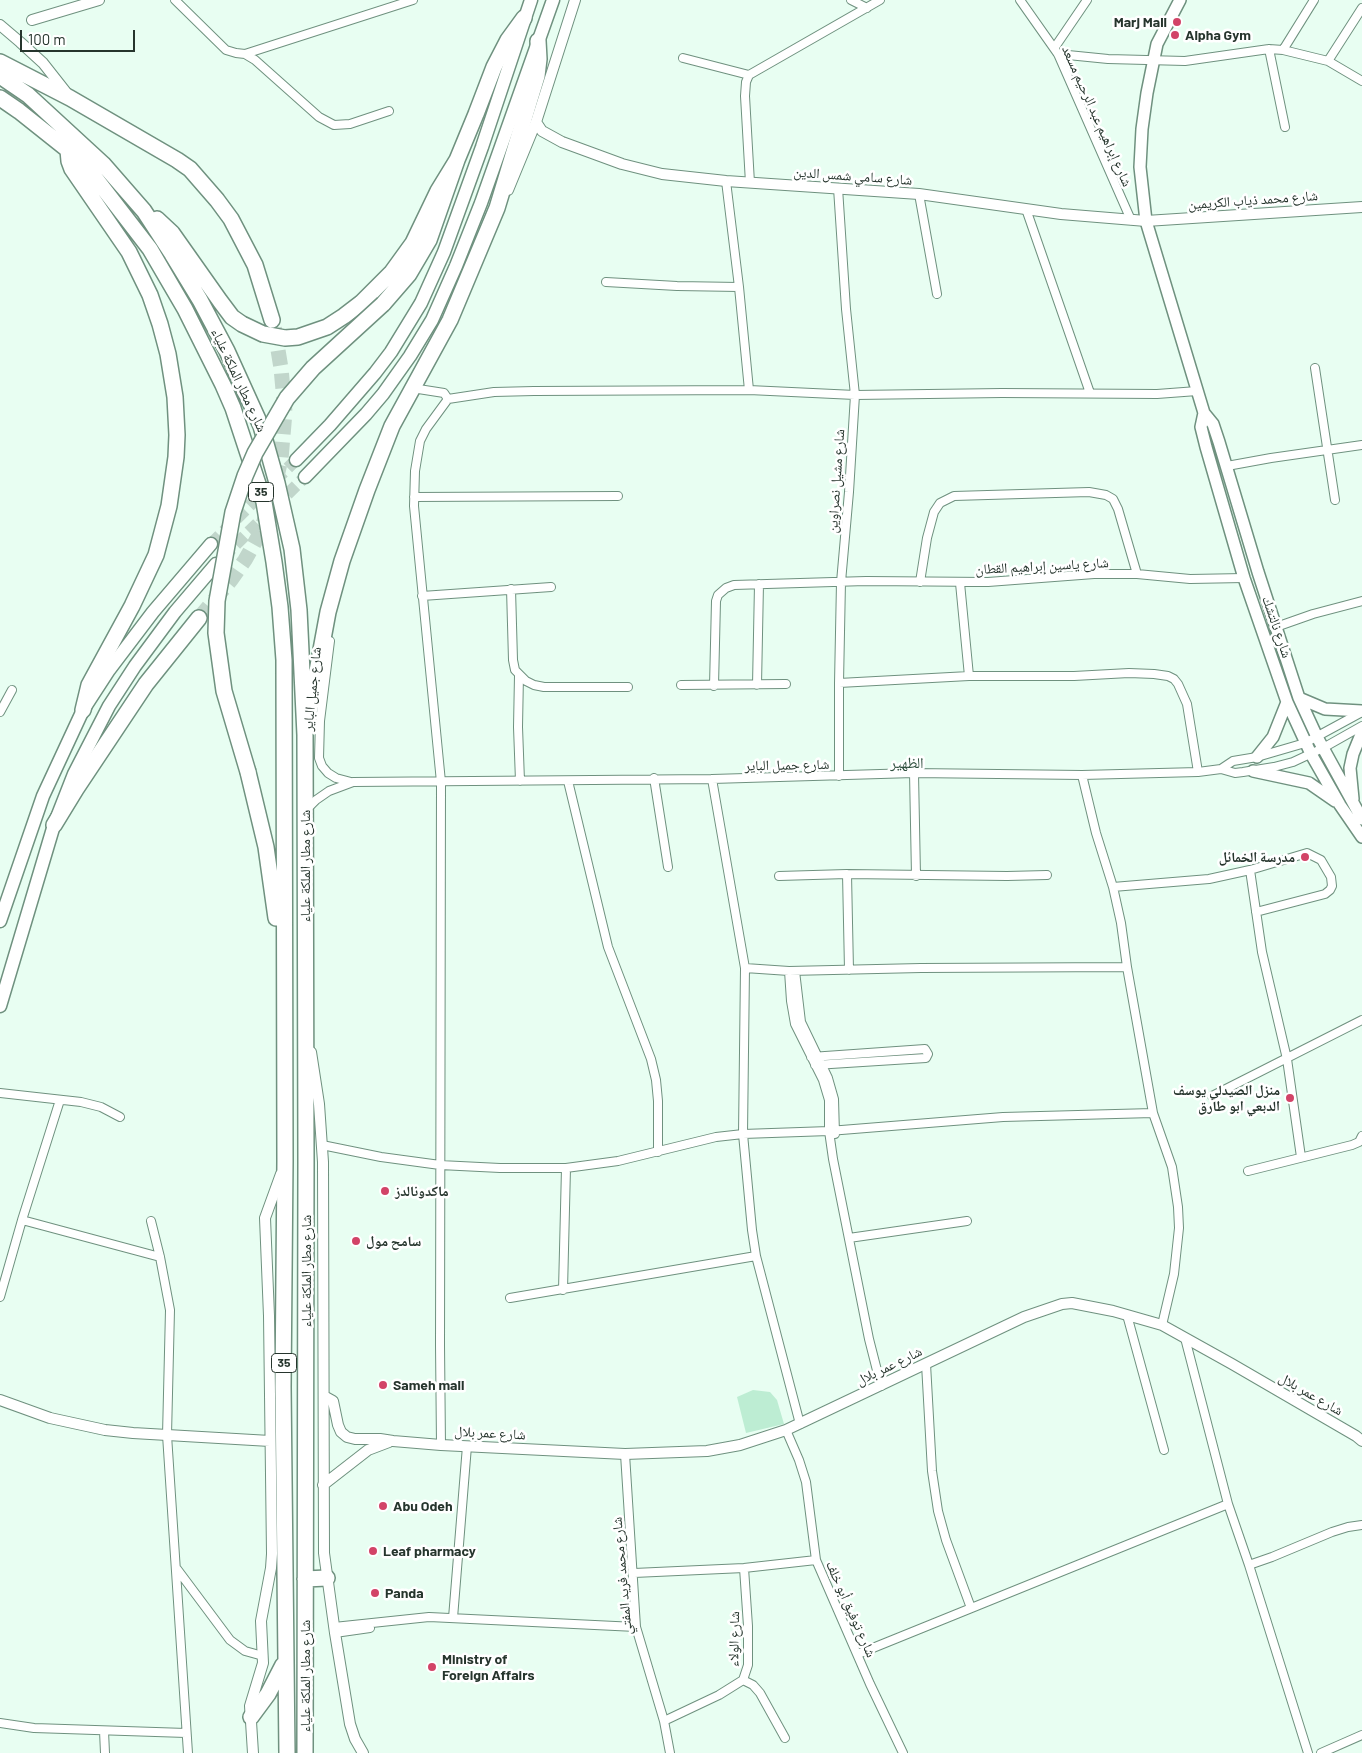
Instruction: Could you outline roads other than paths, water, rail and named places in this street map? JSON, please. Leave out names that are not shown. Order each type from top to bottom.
[{"type":"highway","points":[[285,973],[266,847],[219,666],[216,633],[218,592],[233,512],[255,453],[266,431],[287,398],[313,368],[383,304],[409,274],[429,240],[457,160],[500,52],[524,18]]},
{"type":"highway","points":[[305,735],[328,612],[337,579],[392,426],[450,320],[497,208],[537,76],[538,41]]},
{"type":"highway","points":[[0,62],[70,98],[190,169],[231,220],[244,243],[254,265],[272,320]]},
{"type":"highway","name":"شارع مطار الملكة علياء","points":[[0,76],[28,95],[117,178],[144,211],[200,300],[240,378],[264,434],[277,483],[294,564],[302,643],[305,735],[305,1753]]},
{"type":"highway","name":"شارع مطار الملكة علياء","points":[[0,98],[19,110],[68,150],[106,190],[150,249],[185,309],[223,385],[233,408],[264,502],[278,588],[284,660],[285,1161],[277,1387],[278,1553],[285,1661],[287,1753]]},
{"type":"highway","points":[[0,102],[19,110]]},
{"type":"highway","points":[[68,150],[72,169],[129,252],[150,295],[171,369],[177,435],[176,457],[170,496],[156,556],[132,606],[89,685],[83,710]]},
{"type":"highway","points":[[144,211],[158,220],[172,233],[220,301],[237,320],[256,331],[272,336],[298,337],[327,327],[344,316],[361,303],[392,272],[413,243],[438,191],[457,160]]},
{"type":"highway","points":[[54,825],[76,788],[146,684],[199,618]]},
{"type":"highway","points":[[305,1579],[326,1578]]},
{"type":"highway","points":[[251,1717],[268,1694],[285,1661]]},
{"type":"main road","points":[[296,460],[362,389],[391,352],[421,303],[450,234],[482,147],[531,0]]},
{"type":"main road","points":[[305,476],[383,394],[410,356],[432,320],[481,203],[553,0]]},
{"type":"main road","name":"شارع نالتشك","points":[[1180,0],[1157,44],[1142,129],[1140,167],[1146,221],[1204,413],[1213,424],[1244,528],[1299,698],[1317,737],[1362,819]]},
{"type":"main road","name":"شارع نالتشك","points":[[1204,413],[1201,427],[1206,447],[1244,578],[1287,702],[1311,754],[1340,805],[1362,838]]},
{"type":"main road","points":[[0,922],[42,796],[83,710],[109,670],[153,612],[212,544]]},
{"type":"main road","points":[[0,1006],[54,825],[74,774],[117,694],[174,612],[216,564]]},
{"type":"main road","points":[[1299,698],[1325,710],[1362,712]]},
{"type":"main road","points":[[1257,757],[1273,737],[1287,702]]},
{"type":"main road","points":[[1354,806],[1350,768],[1353,754],[1362,732]]},
{"type":"main road","points":[[1253,771],[1309,783],[1340,805]]},
{"type":"street","points":[[32,20],[99,0]]},
{"type":"street","points":[[176,0],[226,50],[244,54],[255,60],[319,117],[334,124],[350,124],[389,111]]},
{"type":"street","points":[[244,54],[413,0]]},
{"type":"street","points":[[497,208],[509,189],[536,122],[575,0]]},
{"type":"street","points":[[851,0],[867,8]]},
{"type":"street","points":[[750,183],[745,96],[746,82],[749,75],[880,0]]},
{"type":"street","name":"شارع إبراهيم عبد الرحيم مسعد","points":[[1020,0],[1056,51],[1130,220]]},
{"type":"street","points":[[1087,0],[1056,51],[1084,58],[1185,60],[1269,50],[1284,50],[1328,61],[1362,81]]},
{"type":"street","points":[[1284,50],[1314,0]]},
{"type":"street","points":[[1328,61],[1362,8]]},
{"type":"street","points":[[0,25],[43,64],[70,98]]},
{"type":"street","points":[[1269,50],[1285,127]]},
{"type":"street","points":[[683,58],[749,75]]},
{"type":"street","name":"شارع سامي شمس الدين","points":[[536,122],[542,131],[562,142],[641,170],[675,176],[919,194],[1061,214],[1146,221]]},
{"type":"street","name":"شارع سامي شمس الدين","points":[[527,145],[543,139],[562,142]]},
{"type":"street","points":[[726,181],[749,390]]},
{"type":"street","name":"شارع مشيل نصراوين","points":[[838,188],[846,309],[855,395],[841,582],[838,683],[839,776]]},
{"type":"street","points":[[919,194],[937,294]]},
{"type":"street","name":"شارع محمد ذياب الكريمين","points":[[1146,221],[1362,207]]},
{"type":"street","points":[[1026,209],[1090,393]]},
{"type":"street","points":[[606,282],[739,287]]},
{"type":"street","points":[[1315,368],[1335,500]]},
{"type":"street","points":[[412,388],[444,393],[448,399]]},
{"type":"street","points":[[442,1445],[440,1345],[441,782],[414,497],[416,463],[422,435],[448,399],[494,392],[749,390],[855,395],[1156,394],[1197,391]]},
{"type":"street","points":[[1227,466],[1362,445]]},
{"type":"street","points":[[920,582],[927,538],[934,512],[940,503],[954,496],[1089,492],[1106,495],[1113,499],[1118,509],[1137,574]]},
{"type":"street","points":[[414,497],[618,496]]},
{"type":"street","name":"شارع ياسين إبراهيم القطان","points":[[714,686],[716,601],[718,595],[726,588],[734,585],[841,582],[960,583],[1094,574],[1137,574],[1190,579],[1244,578]]},
{"type":"street","name":"شارع جميل الباير","points":[[337,579],[338,594],[326,666],[318,753],[322,766],[328,774],[353,782],[568,781],[914,773],[1082,775],[1198,772],[1221,769],[1235,773],[1274,767],[1311,754],[1362,726]]},
{"type":"street","points":[[960,583],[969,676]]},
{"type":"street","points":[[757,685],[759,584]]},
{"type":"street","points":[[422,596],[551,586]]},
{"type":"street","points":[[511,590],[513,660],[519,675],[520,781]]},
{"type":"street","points":[[1276,627],[1313,614],[1362,601]]},
{"type":"street","points":[[838,683],[969,676],[1074,676],[1129,673],[1168,676],[1178,684],[1187,704],[1198,772]]},
{"type":"street","points":[[519,675],[530,683],[539,686],[628,687]]},
{"type":"street","points":[[680,685],[786,684]]},
{"type":"street","points":[[0,712],[12,690]]},
{"type":"street","name":"شارع جميل الباير","points":[[1221,769],[1233,761],[1257,757],[1305,743],[1362,712]]},
{"type":"street","points":[[914,773],[916,876]]},
{"type":"street","points":[[1082,775],[1121,923],[1128,981],[1153,1113],[1172,1167],[1178,1207],[1177,1254],[1162,1325]]},
{"type":"street","points":[[654,778],[668,868]]},
{"type":"street","points":[[712,778],[745,968],[743,1134],[756,1256],[800,1424]]},
{"type":"street","points":[[568,781],[608,947],[652,1058],[658,1101],[658,1152]]},
{"type":"street","name":"شارع جميل الباير","points":[[305,811],[329,791],[353,782]]},
{"type":"street","points":[[1113,888],[1194,881],[1250,870],[1307,853],[1321,860],[1333,882],[1330,890],[1325,894],[1256,912]]},
{"type":"street","points":[[1250,870],[1262,952],[1287,1059],[1301,1157]]},
{"type":"street","points":[[847,874],[849,970]]},
{"type":"street","points":[[779,876],[847,874],[916,876],[1047,875]]},
{"type":"street","points":[[745,968],[792,971],[1127,967]]},
{"type":"street","points":[[792,971],[801,1022],[818,1064],[829,1100],[833,1131],[833,1159],[869,1339],[881,1386]]},
{"type":"street","points":[[1212,1096],[1362,1020]]},
{"type":"street","points":[[306,1027],[316,1078],[322,1145],[323,1486],[326,1578],[350,1724],[355,1739],[363,1753]]},
{"type":"street","points":[[814,1056],[925,1049],[928,1054],[926,1058],[818,1064]]},
{"type":"street","points":[[908,1050],[910,1059]]},
{"type":"street","points":[[0,1093],[91,1104],[120,1117]]},
{"type":"street","points":[[0,1297],[60,1100]]},
{"type":"street","points":[[322,1145],[380,1157],[440,1165],[500,1168],[566,1168],[618,1161],[716,1137],[743,1134],[833,1131],[1003,1117],[1135,1115],[1153,1113]]},
{"type":"street","points":[[1248,1171],[1352,1145],[1359,1142],[1362,1136]]},
{"type":"street","points":[[563,1290],[566,1168]]},
{"type":"street","points":[[22,1220],[160,1257]]},
{"type":"street","points":[[151,1221],[170,1310],[167,1435],[188,1753]]},
{"type":"street","points":[[849,1238],[967,1222]]},
{"type":"street","points":[[510,1298],[756,1256]]},
{"type":"street","name":"شارع عمر بلال","points":[[324,1396],[333,1401],[339,1429],[347,1437],[354,1439],[625,1454],[728,1448],[800,1424],[1024,1316],[1062,1304],[1087,1305],[1162,1325],[1360,1438]]},
{"type":"street","points":[[1127,1315],[1164,1450]]},
{"type":"street","points":[[1185,1338],[1228,1504],[1308,1753]]},
{"type":"street","points":[[926,1364],[932,1471],[938,1511],[946,1540],[971,1608]]},
{"type":"street","points":[[253,1753],[251,1701],[260,1675],[263,1656],[261,1621],[271,1568],[278,1553],[270,1441],[277,1387]]},
{"type":"street","points":[[0,1400],[50,1418],[77,1425],[133,1433],[270,1441]]},
{"type":"street","points":[[786,1430],[806,1482],[816,1560]]},
{"type":"street","name":"شارع عمر بلال","points":[[323,1486],[368,1450],[392,1441]]},
{"type":"street","points":[[453,1618],[467,1446]]},
{"type":"street","name":"شارع محمد فريد المفتي","points":[[625,1454],[636,1627],[664,1721],[670,1753]]},
{"type":"street","points":[[858,1654],[1228,1504]]},
{"type":"street","points":[[1249,1565],[1332,1532],[1348,1527],[1362,1526]]},
{"type":"street","name":"شارع توفيق أبو خلف","points":[[634,1573],[744,1568],[816,1560],[870,1684],[903,1753]]},
{"type":"street","points":[[177,1568],[230,1640],[245,1651],[263,1656]]},
{"type":"street","name":"شارع الولاء","points":[[664,1721],[718,1695],[743,1680],[748,1665],[748,1626],[744,1568]]},
{"type":"street","points":[[334,1630],[434,1617],[636,1627]]},
{"type":"street","points":[[743,1680],[757,1689],[763,1697],[785,1738]]},
{"type":"street","points":[[0,1723],[34,1728],[186,1733]]},
{"type":"street","points":[[104,1731],[105,1753]]},
{"type":"street","points":[[1321,1753],[1362,1734]]},
{"type":"tunnel","points":[[199,618],[245,560],[258,537],[271,503],[281,459],[285,412],[281,368],[274,326]]},
{"type":"tunnel","points":[[211,544],[296,460]]},
{"type":"tunnel","points":[[223,557],[305,477]]},
{"type":"place","name":"Marj Mall","points":[[1177,22]]},
{"type":"place","name":"Alpha Gym","points":[[1175,35]]},
{"type":"place","name":"مدرسة الخمائل","points":[[1305,857]]},
{"type":"place","name":"منزل الصيدلي يوسف الدبعي ابو طارق","points":[[1290,1098]]},
{"type":"place","name":"ماكدونالدز","points":[[385,1191]]},
{"type":"place","name":"سامح مول","points":[[356,1241]]},
{"type":"place","name":"Sameh mall","points":[[383,1385]]},
{"type":"place","name":"Abu Odeh","points":[[383,1506]]},
{"type":"place","name":"Leaf pharmacy","points":[[373,1551]]},
{"type":"place","name":"Panda","points":[[375,1593]]},
{"type":"place","name":"Ministry of Foreign Affairs","points":[[432,1667]]},
{"type":"district","name":"الظهير","points":[[907,763]]}]
